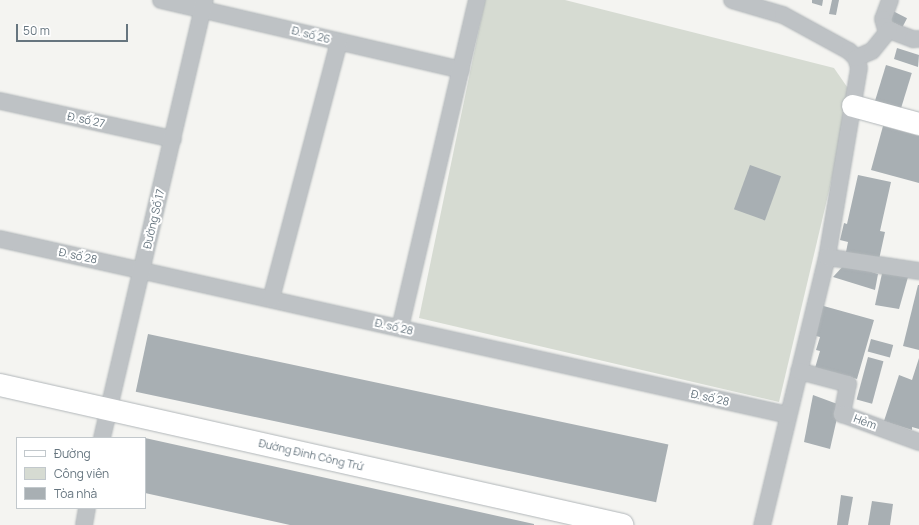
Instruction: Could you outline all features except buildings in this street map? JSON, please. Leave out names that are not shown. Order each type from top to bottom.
[{"type":"street","name":"Đ. số 26","points":[[161,0],[204,4],[339,42],[461,70]]},
{"type":"street","points":[[400,328],[477,0]]},
{"type":"street","points":[[732,0],[783,16],[849,51],[856,58],[859,76],[827,257],[762,525]]},
{"type":"street","points":[[890,0],[883,18],[889,30],[913,39],[919,39]]},
{"type":"street","name":"Đường Số 17","points":[[102,437],[108,408],[143,270],[204,4]]},
{"type":"street","points":[[856,58],[872,51],[889,30]]},
{"type":"street","points":[[271,299],[339,42]]},
{"type":"street","name":"Đ. số 27","points":[[0,101],[173,139]]},
{"type":"street","points":[[853,106],[919,124]]},
{"type":"street","name":"Đ. số 28","points":[[0,238],[788,415]]},
{"type":"street","points":[[827,257],[919,271]]},
{"type":"street","name":"Hẻm","points":[[799,371],[848,384],[842,414],[919,442]]},
{"type":"street","name":"Đường Đinh Công Trứ","points":[[0,385],[108,408],[593,522],[622,525]]},
{"type":"street","points":[[84,525],[88,509]]},
{"type":"green space","points":[[485,0],[565,0],[834,68],[852,94],[779,402],[419,318]]}]
